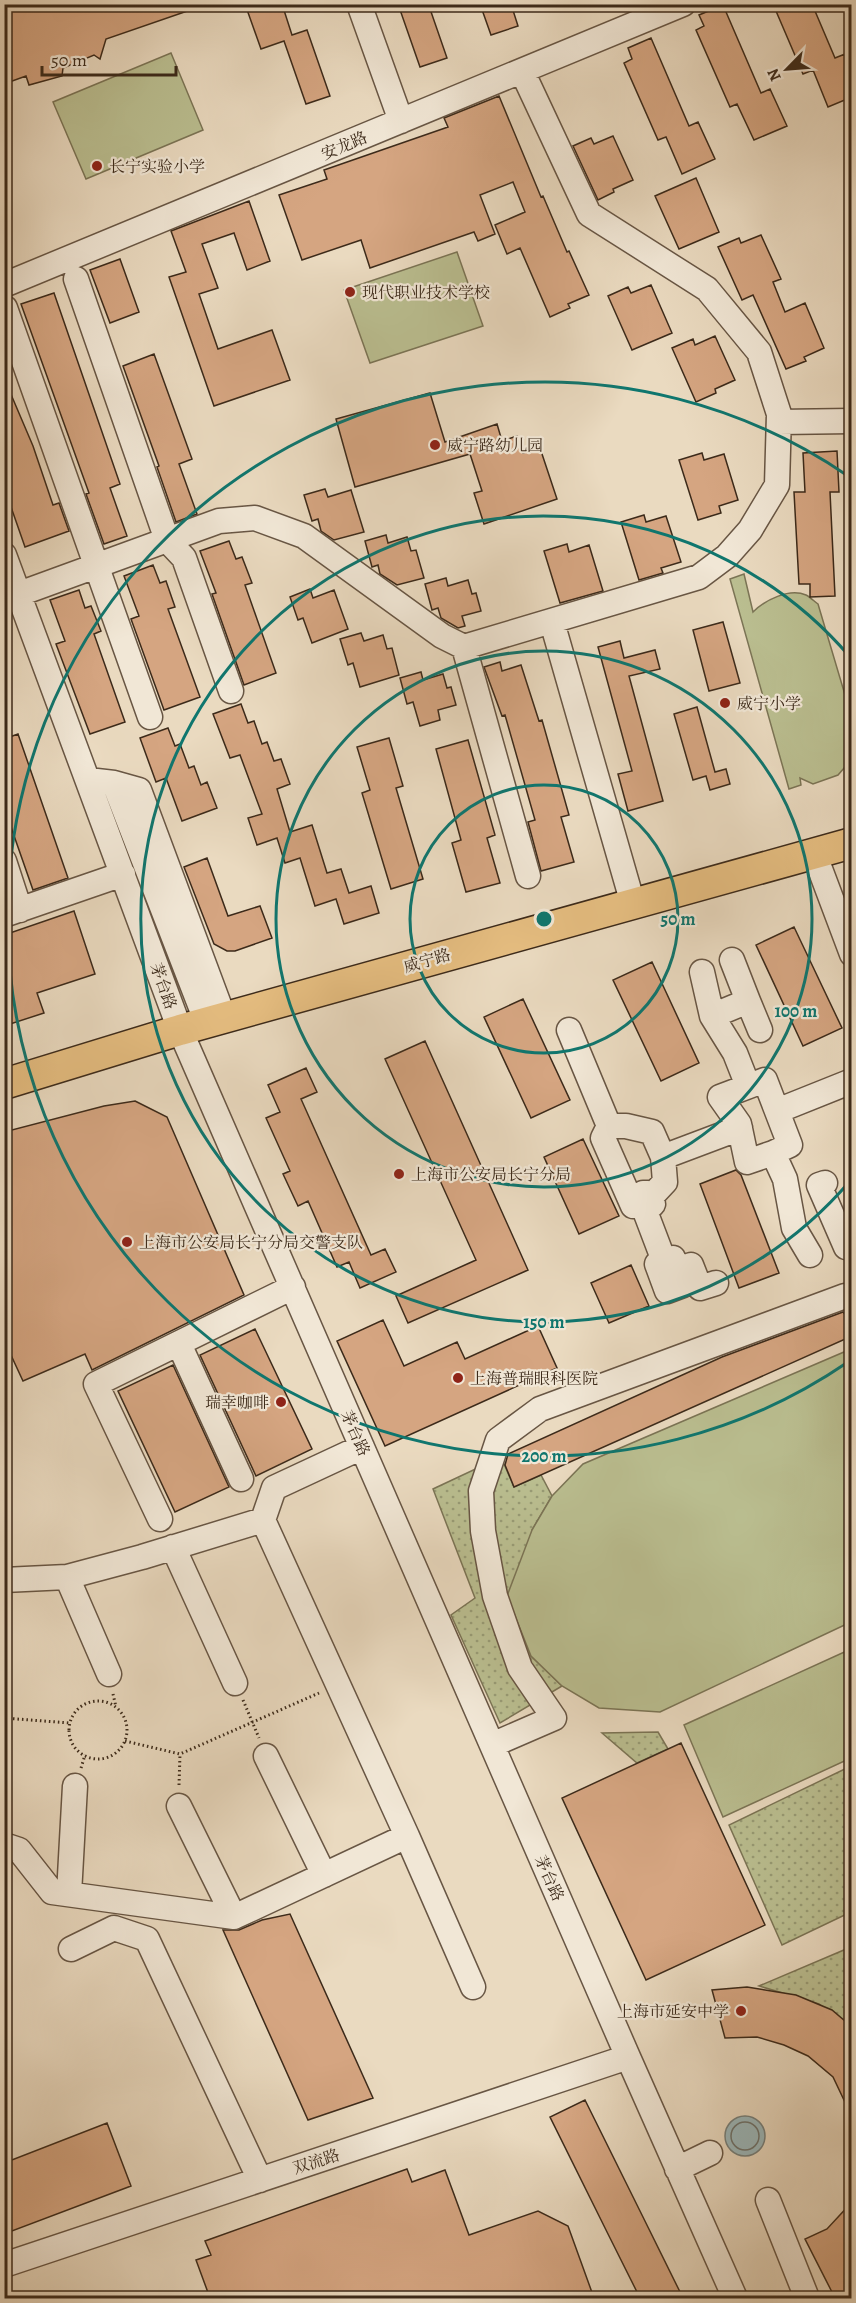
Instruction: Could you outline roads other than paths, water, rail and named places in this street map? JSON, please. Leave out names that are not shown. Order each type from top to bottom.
[{"type":"main road","name":"威宁路","points":[[4,1084],[204,1023],[852,843]]},
{"type":"street","points":[[359,4],[401,121]]},
{"type":"street","name":"安龙路","points":[[4,285],[683,4]]},
{"type":"street","points":[[19,594],[219,521],[255,518],[304,536],[442,636],[464,647],[699,577],[727,556],[750,530],[777,485],[779,414],[759,352],[707,289],[589,213],[522,71]]},
{"type":"street","points":[[76,279],[167,540],[184,558],[231,691]]},
{"type":"street","points":[[5,308],[150,717]]},
{"type":"street","points":[[779,422],[852,421]]},
{"type":"street","name":"茅台路","points":[[4,555],[123,874],[204,1023],[293,1287],[735,2298]]},
{"type":"street","points":[[552,622],[633,904]]},
{"type":"street","points":[[464,647],[528,876]]},
{"type":"street","points":[[88,780],[114,783],[139,790],[204,1023]]},
{"type":"street","points":[[814,853],[852,954]]},
{"type":"street","points":[[4,861],[12,912],[123,874]]},
{"type":"street","points":[[732,960],[760,1030]]},
{"type":"street","points":[[702,972],[712,1016],[735,1053],[748,1086]]},
{"type":"street","points":[[712,1016],[748,1000]]},
{"type":"street","points":[[569,1030],[671,1265],[691,1265],[700,1288],[716,1283]]},
{"type":"street","points":[[765,1080],[790,1145],[747,1162],[740,1128],[720,1097],[748,1086],[765,1080]]},
{"type":"street","points":[[777,1111],[852,1081]]},
{"type":"street","points":[[663,1157],[740,1128]]},
{"type":"street","points":[[614,1134],[652,1132],[663,1157],[665,1182],[643,1205]]},
{"type":"street","points":[[773,1153],[784,1179],[794,1228],[810,1256]]},
{"type":"street","points":[[825,1183],[819,1185],[846,1247],[851,1244]]},
{"type":"street","points":[[794,1228],[831,1212]]},
{"type":"street","points":[[160,1519],[96,1384],[293,1287]]},
{"type":"street","points":[[492,1745],[554,1718],[520,1668],[495,1596],[483,1531],[481,1491],[498,1440],[540,1409],[845,1296]]},
{"type":"street","points":[[179,1344],[241,1479]]},
{"type":"street","points":[[362,1447],[274,1488],[263,1520],[473,1987]]},
{"type":"street","points":[[4,1580],[66,1576],[263,1520]]},
{"type":"street","points":[[173,1547],[235,1683]]},
{"type":"street","points":[[66,1576],[109,1674]]},
{"type":"street","points":[[266,1756],[324,1875]]},
{"type":"street","points":[[69,1894],[75,1786]]},
{"type":"street","points":[[179,1806],[234,1917]]},
{"type":"street","points":[[4,1845],[19,1850],[52,1892],[234,1917],[407,1836]]},
{"type":"street","points":[[71,1949],[114,1928],[147,1940],[260,2180]]},
{"type":"street","name":"双流路","points":[[4,2265],[628,2057]]},
{"type":"street","points":[[677,2169],[710,2153]]},
{"type":"street","points":[[768,2200],[807,2298]]},
{"type":"water","points":[[745,2116],[759,2122],[765,2136],[759,2150],[745,2156],[731,2150],[725,2136],[731,2122]]},
{"type":"place","name":"长宁实验小学","points":[[97,166]]},
{"type":"place","name":"现代职业技术学校","points":[[350,292]]},
{"type":"place","name":"威宁路幼儿园","points":[[435,445]]},
{"type":"place","name":"威宁小学","points":[[725,703]]},
{"type":"place","name":"上海市公安局长宁分局","points":[[399,1174]]},
{"type":"place","name":"上海市公安局长宁分局交警支队","points":[[127,1242]]},
{"type":"place","name":"上海普瑞眼科医院","points":[[458,1378]]},
{"type":"place","name":"瑞幸咖啡","points":[[281,1402]]},
{"type":"place","name":"上海市延安中学","points":[[741,2011]]}]
